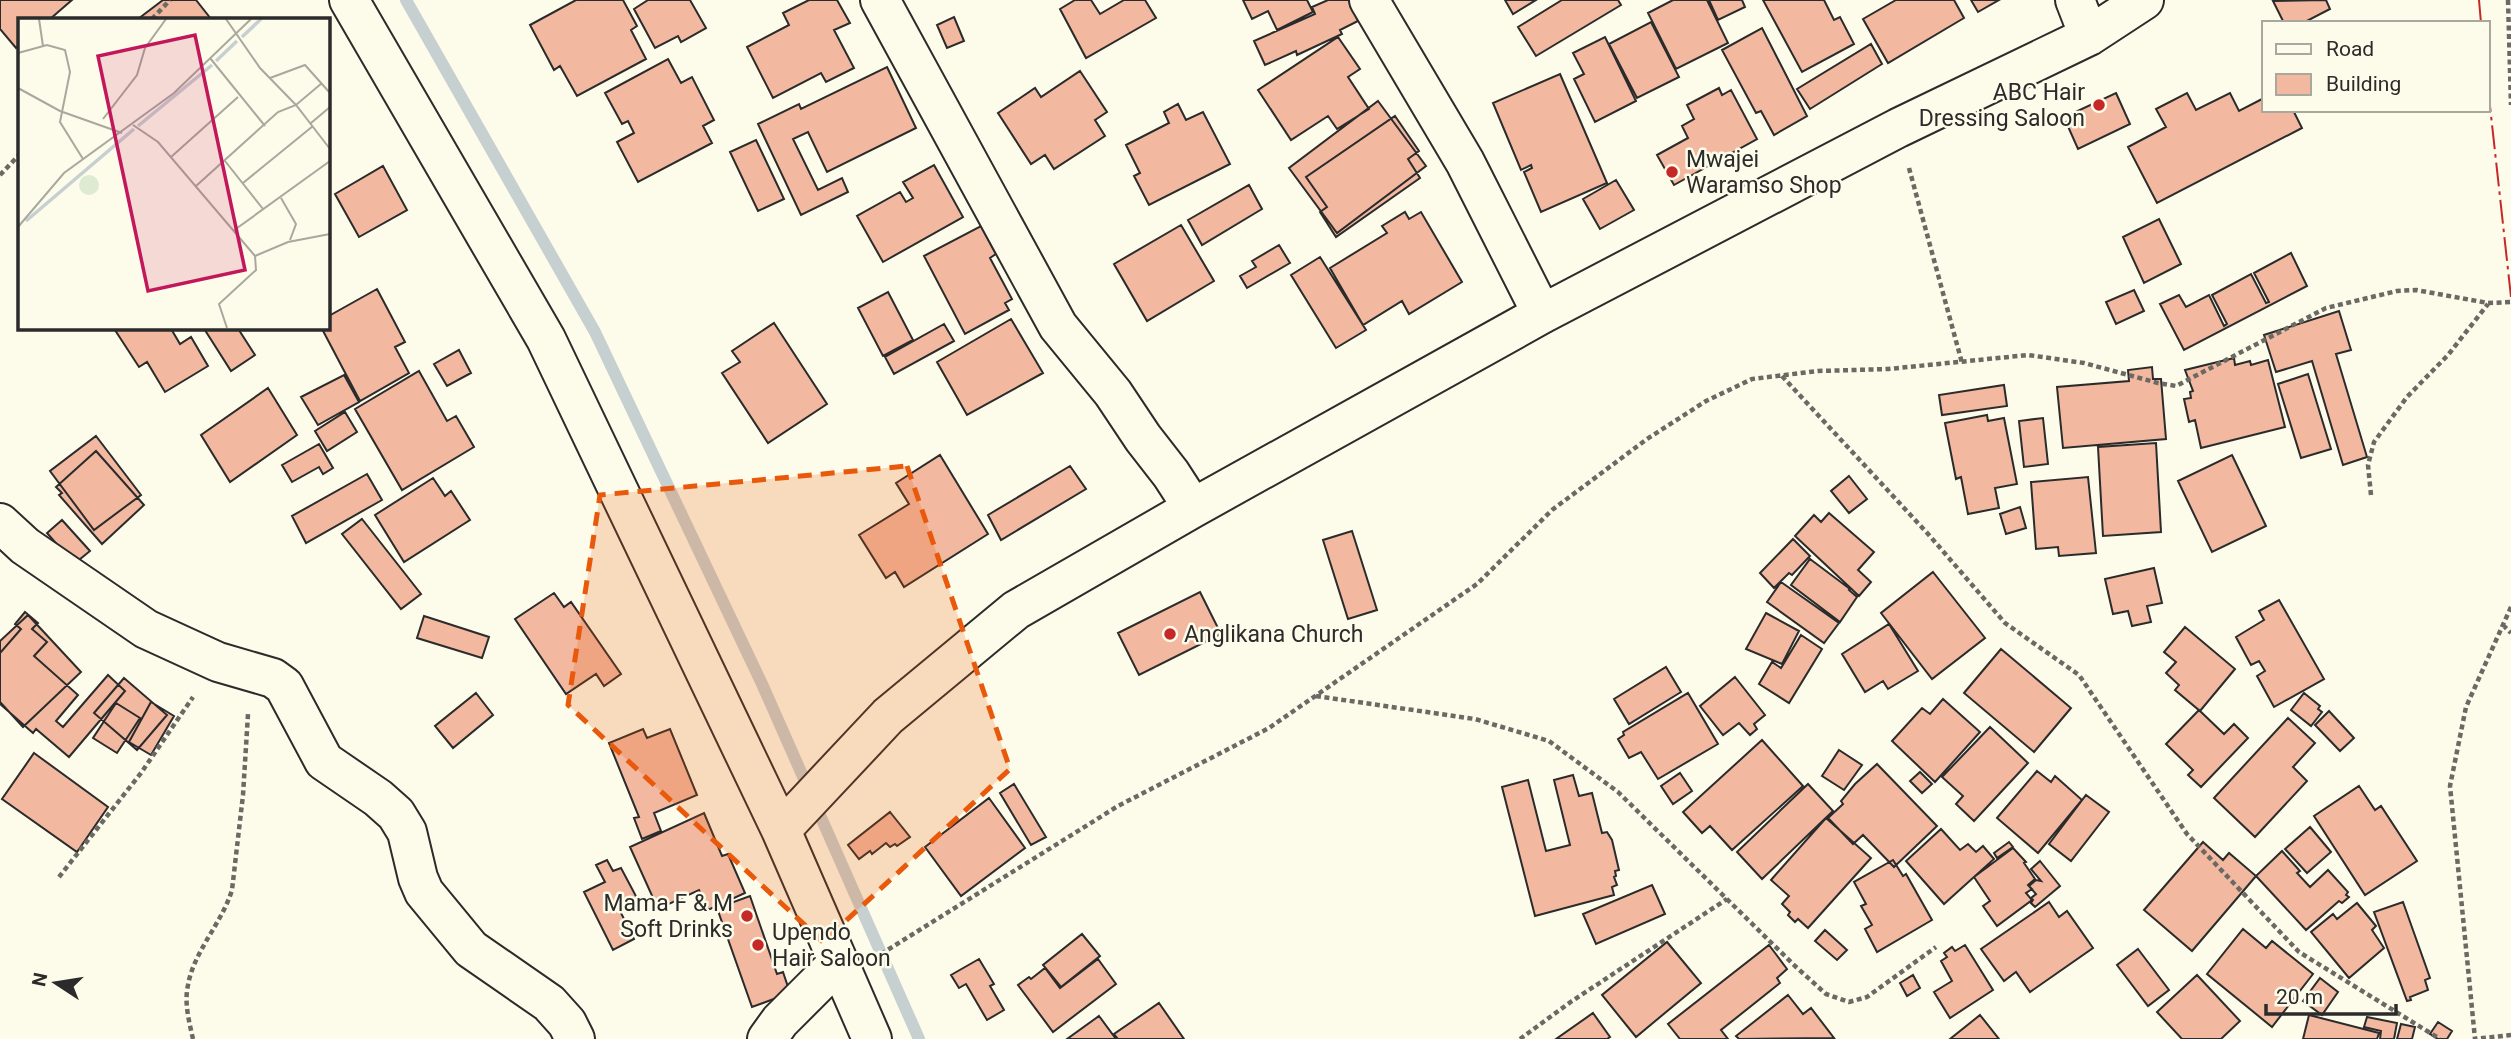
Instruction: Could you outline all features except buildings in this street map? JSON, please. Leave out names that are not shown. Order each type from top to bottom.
[{"type":"street","points":[[349,0],[546,339],[780,830],[872,1039]]},
{"type":"street","points":[[880,0],[1058,326],[1113,393],[1193,508]]},
{"type":"street","points":[[1369,0],[1465,162],[1542,314]]},
{"type":"street","points":[[2075,0],[2089,36]]},
{"type":"street","points":[[780,830],[888,716],[1016,610],[1542,314],[1898,128],[2089,36],[2144,0]]},
{"type":"street","points":[[0,523],[25,546],[146,629],[235,667],[273,678],[284,686],[324,761],[378,798],[396,814],[407,832],[418,878],[424,891],[471,949],[549,1003],[567,1023],[575,1039]]},
{"type":"street","points":[[767,1039],[780,1021],[839,962]]},
{"type":"path","points":[[153,18],[170,0]]},
{"type":"path","points":[[2508,0],[2511,105]]},
{"type":"path","points":[[1898,128],[1962,363]]},
{"type":"path","points":[[0,175],[18,156]]},
{"type":"path","points":[[839,962],[881,954],[1118,806],[1269,728],[1477,584],[1552,510],[1647,439],[1706,401],[1752,379],[1818,371],[1962,363],[2028,355],[2084,363],[2176,386],[2326,308],[2396,291],[2416,290],[2488,303],[2511,302]]},
{"type":"path","points":[[2371,495],[2368,465],[2374,442],[2407,397],[2448,355],[2488,303]]},
{"type":"path","points":[[1781,375],[1929,535],[2005,623],[2079,675],[2187,834],[2299,952],[2440,1039]]},
{"type":"path","points":[[2511,607],[2466,707],[2449,786],[2470,1014],[2475,1039],[2511,1035]]},
{"type":"path","points":[[2503,625],[2511,633]]},
{"type":"path","points":[[59,877],[141,772],[235,667]]},
{"type":"path","points":[[193,1039],[186,1011],[188,984],[196,963],[227,905],[236,869],[235,667]]},
{"type":"path","points":[[1315,696],[1475,719],[1549,741],[1618,792],[1826,994],[1849,1002],[1867,997],[1936,947]]},
{"type":"path","points":[[1520,1039],[1572,1001],[1727,899]]},
{"type":"highlighted area","points":[[907,466],[1010,769],[823,942],[568,705],[600,495]]},
{"type":"waterway","points":[[406,0],[595,332],[762,684],[919,1039]]},
{"type":"power","points":[[2479,0],[2481,21]]},
{"type":"power","points":[[2490,106],[2511,297]]},
{"type":"place","name":"ABC Hair Dressing Saloon","points":[[2099,105]]},
{"type":"place","name":"Mwajei Waramso Shop","points":[[1672,172]]},
{"type":"place","name":"Anglikana Church","points":[[1170,634]]},
{"type":"place","name":"Mama F & M Soft Drinks","points":[[747,916]]},
{"type":"place","name":"Upendo Hair Saloon","points":[[758,945]]}]
